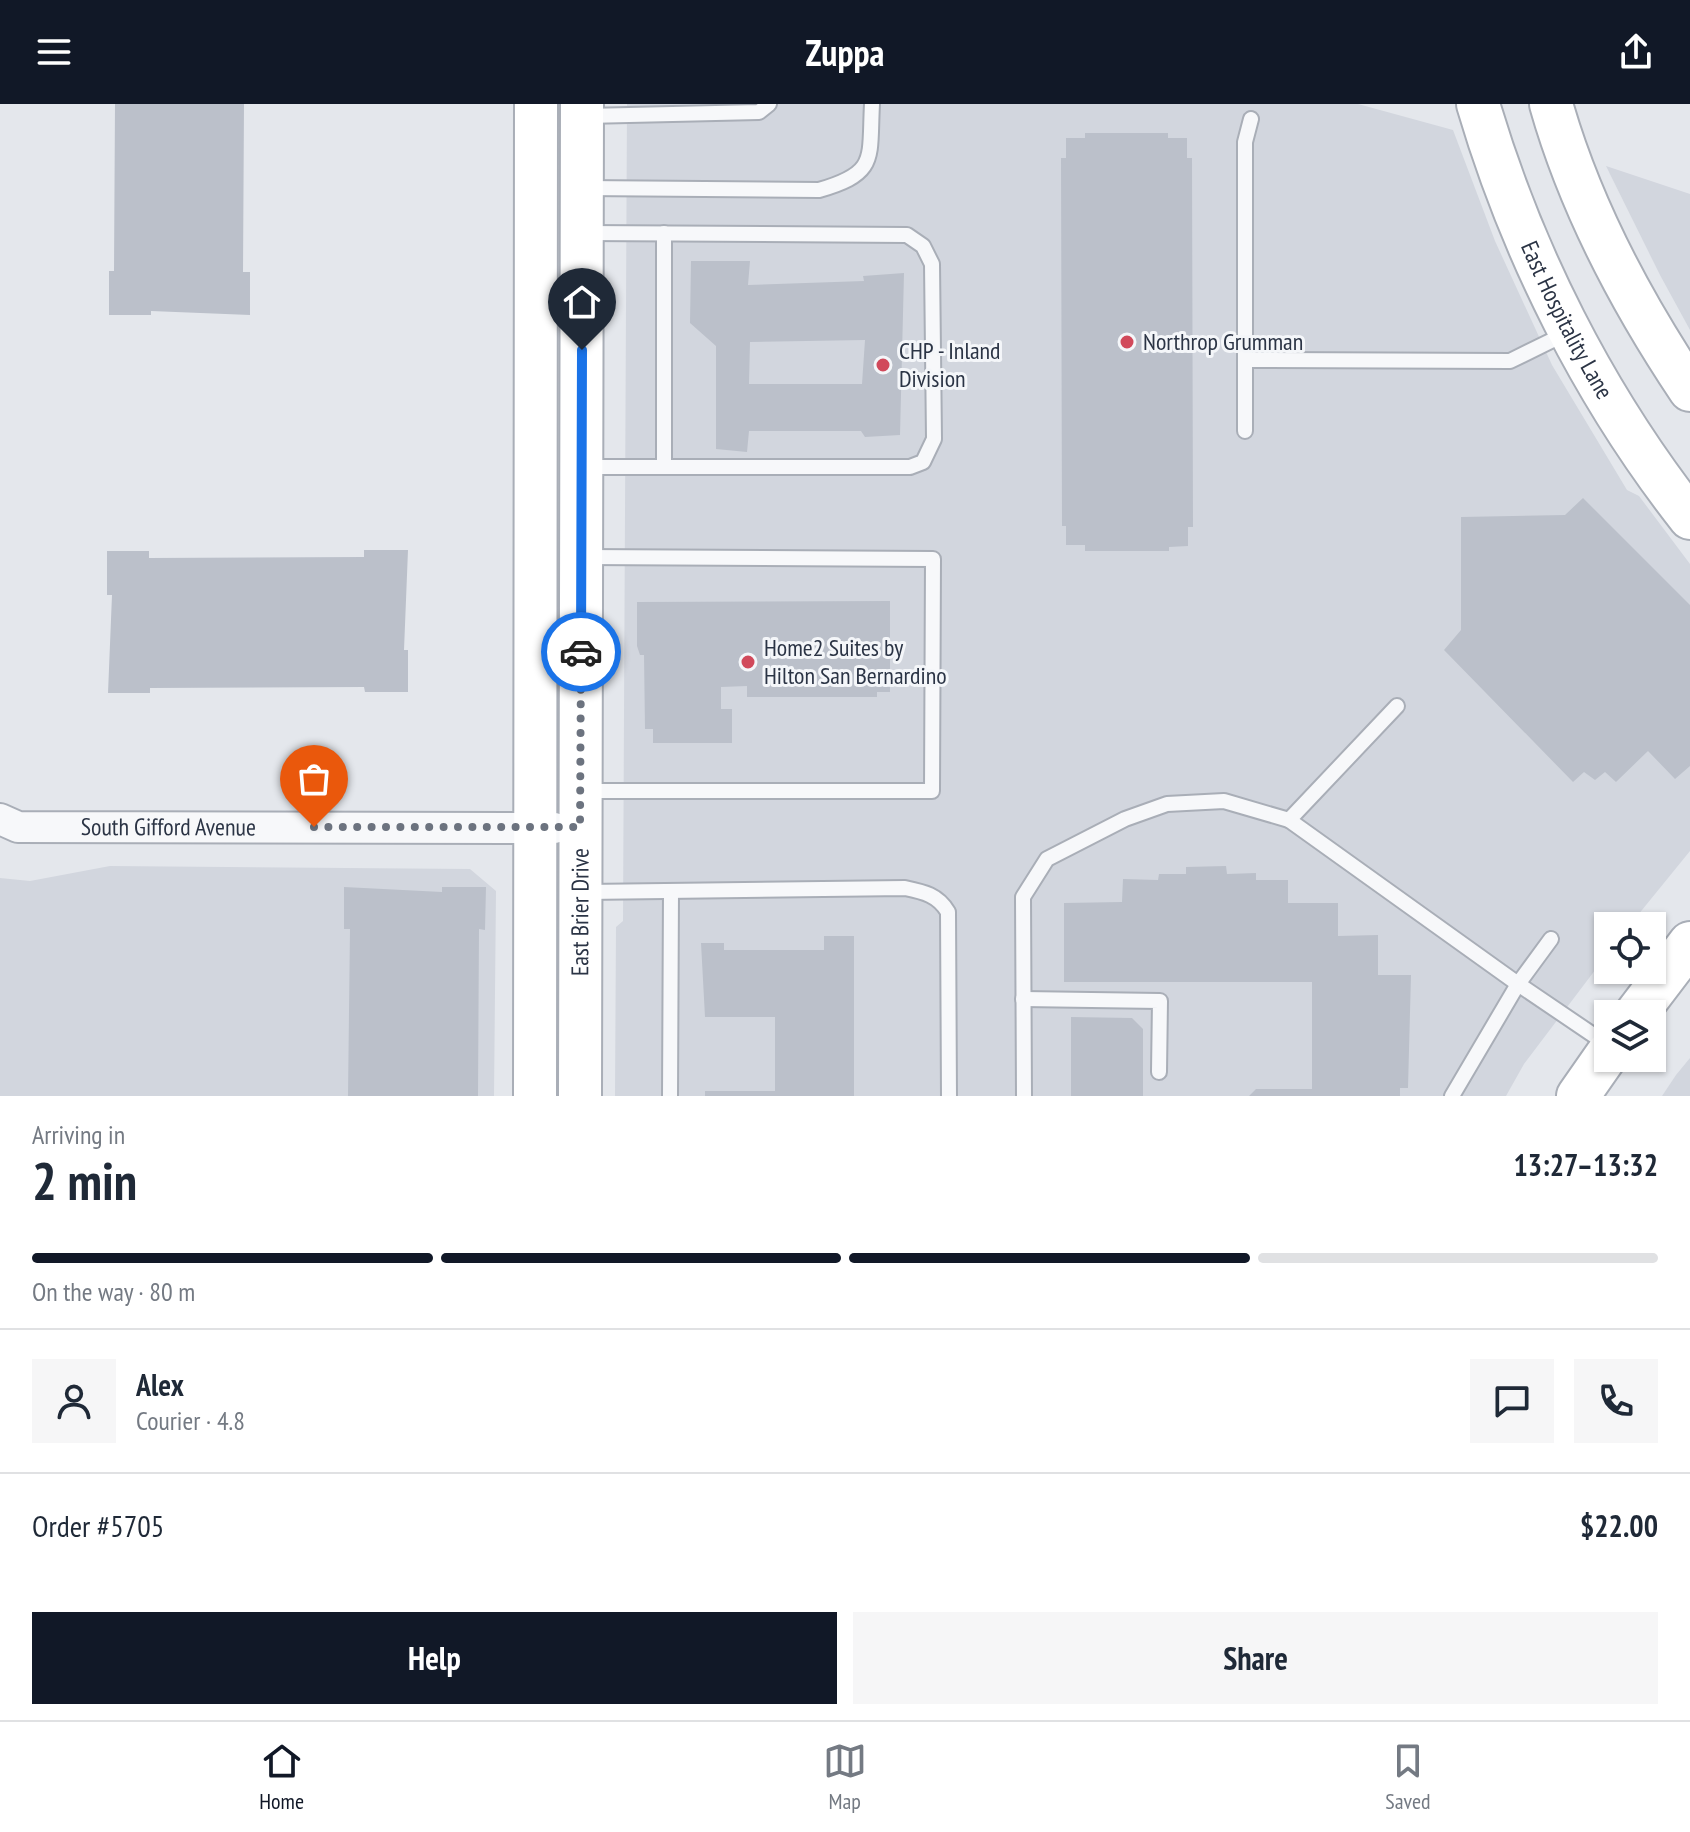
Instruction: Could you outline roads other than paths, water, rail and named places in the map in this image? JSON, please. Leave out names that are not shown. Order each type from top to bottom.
[{"type":"street","name":"East Brier Drive","points":[[535,1096],[536,104]]},
{"type":"street","name":"East Hospitality Lane","points":[[1478,104],[1495,161],[1569,332],[1642,453],[1690,518]]},
{"type":"street","points":[[1551,104],[1593,217],[1629,291],[1690,390]]},
{"type":"street","name":"East Brier Drive","points":[[580,1096],[582,110]]},
{"type":"street","name":"South Gifford Avenue","points":[[0,819],[18,827],[535,829],[580,809]]},
{"type":"street","points":[[1647,1000],[1690,943]]},
{"type":"street","points":[[1578,1096],[1595,1072]]},
{"type":"lane","points":[[582,110],[759,112],[769,104]]},
{"type":"lane","points":[[582,188],[819,190],[851,181],[869,160],[872,104]]},
{"type":"lane","points":[[1245,431],[1245,142],[1251,119]]},
{"type":"lane","points":[[582,233],[907,235],[923,246],[932,264],[934,439],[923,462],[910,467],[582,467]]},
{"type":"lane","points":[[664,467],[670,233]]},
{"type":"lane","points":[[1247,360],[1510,361],[1569,332]]},
{"type":"lane","points":[[580,809],[932,791],[933,760],[933,559],[582,557]]},
{"type":"lane","points":[[1289,820],[1397,706]]},
{"type":"lane","points":[[1024,1096],[1023,897],[1047,859],[1125,819],[1167,804],[1224,801],[1289,820],[1594,1036]]},
{"type":"lane","points":[[581,892],[905,888],[928,892],[942,901],[948,912],[949,1096]]},
{"type":"lane","points":[[670,1096],[671,892]]},
{"type":"lane","points":[[1452,1096],[1518,984],[1551,939]]},
{"type":"lane","points":[[1023,999],[1160,1001],[1159,1072]]},
{"type":"place","name":"Northrop Grumman","points":[[1127,342]]},
{"type":"place","name":"CHP - Inland Division","points":[[883,365]]},
{"type":"place","name":"Home2 Suites by Hilton San Bernardino","points":[[748,662]]}]
